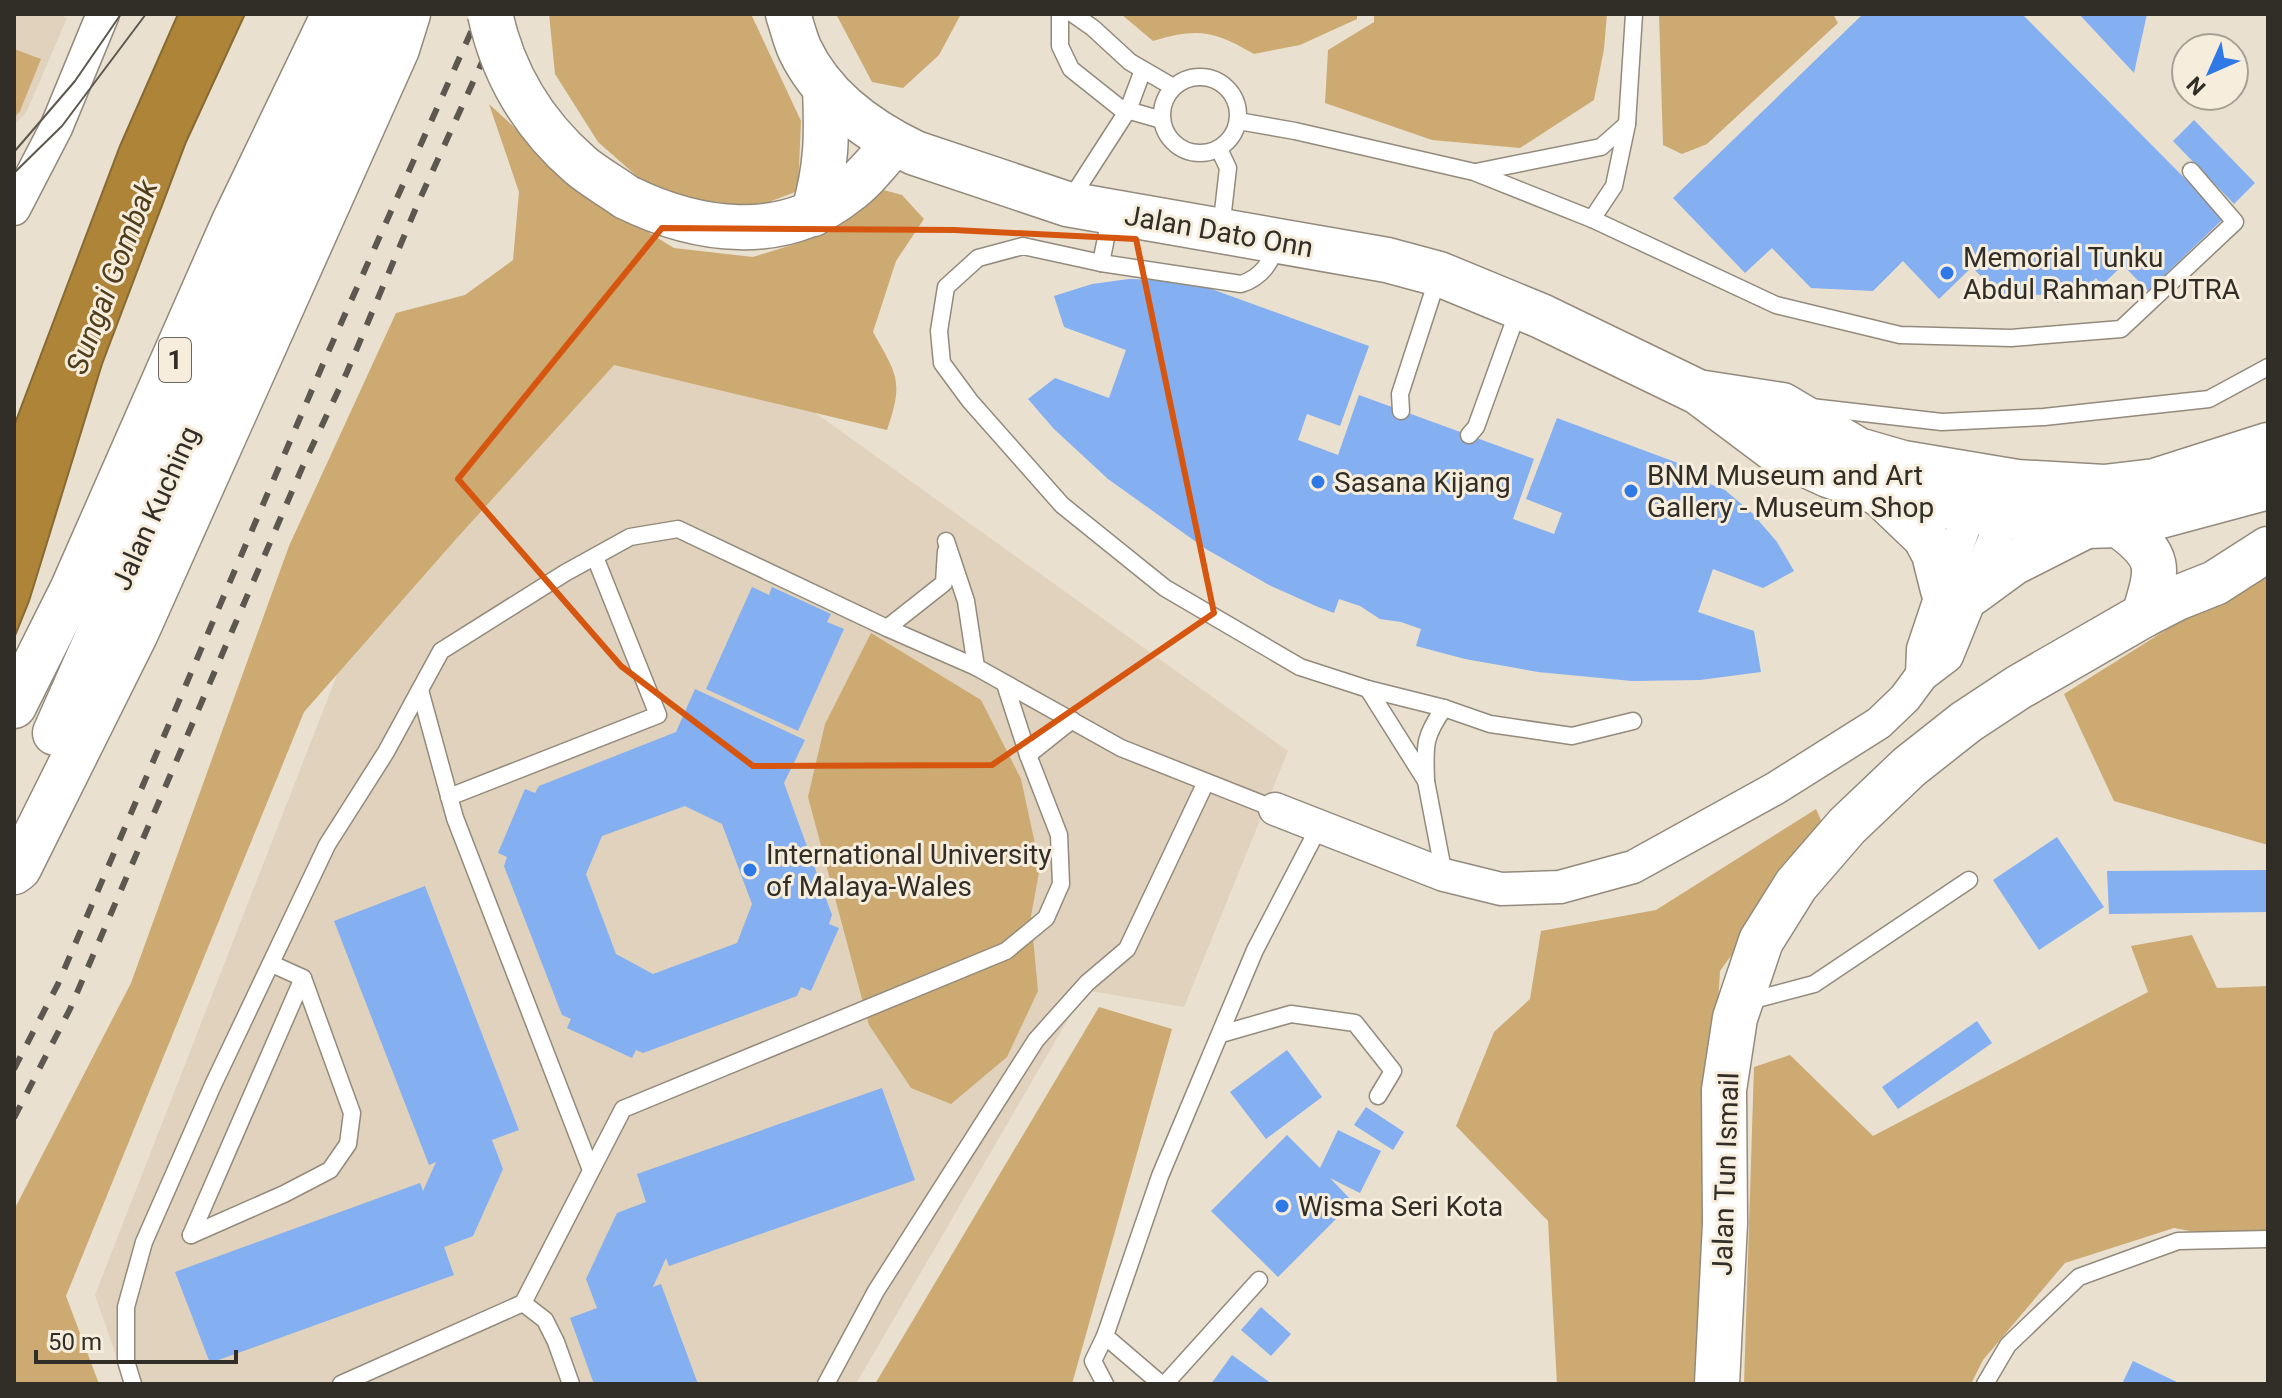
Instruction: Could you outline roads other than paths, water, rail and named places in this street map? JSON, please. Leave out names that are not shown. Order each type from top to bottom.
[{"type":"main road","name":"Jalan Kuching","points":[[14,706],[72,590],[233,224],[334,14]]},
{"type":"main road","name":"Jalan Kuching","points":[[14,824],[343,83],[370,14]]},
{"type":"main road","points":[[14,872],[19,868],[136,633],[397,49],[408,14]]},
{"type":"main road","points":[[490,14],[502,60],[518,91],[541,124],[580,166],[626,197],[670,216],[700,224],[732,227],[758,228],[784,224],[813,214],[848,192],[894,143]]},
{"type":"main road","name":"Jalan Dato Onn","points":[[788,14],[800,50],[825,88],[856,118],[894,143],[927,158],[1067,204],[1387,260],[1439,274],[1520,306],[1698,392],[1778,452],[1828,475],[1879,493],[1993,496]]},
{"type":"main road","points":[[813,214],[824,179],[825,88]]},
{"type":"main road","name":"Jalan Dato Onn","points":[[1698,392],[1782,405],[1858,450],[1993,496]]},
{"type":"main road","points":[[1879,493],[1925,537],[1958,592],[2013,563],[2102,525],[2258,467]]},
{"type":"main road","points":[[1993,496],[2104,487],[2258,467]]},
{"type":"main road","name":"Jalan Tun Ismail","points":[[2160,606],[2231,542],[2258,467]]},
{"type":"main road","points":[[1993,496],[2102,525],[2147,548],[2154,564],[2160,606]]},
{"type":"main road","name":"Jalan Tun Ismail","points":[[1717,1384],[1725,1223],[1724,1090],[1735,1018],[1761,941],[1796,885],[1847,826],[1909,767],[1966,722],[2019,687],[2160,606],[2215,583],[2267,549]]},
{"type":"street","points":[[14,209],[56,128],[103,14]]},
{"type":"street","points":[[1275,809],[1444,875],[1501,889],[1560,887],[1633,867],[1776,788],[1879,723],[1905,698],[1922,675],[1947,656],[1958,592],[1993,496]]},
{"type":"lane","points":[[1060,14],[1060,46],[1071,69],[1120,108],[1162,120]]},
{"type":"lane","points":[[1073,14],[1130,62],[1173,87]]},
{"type":"lane","points":[[1592,219],[1614,186],[1627,124],[1634,14]]},
{"type":"lane","points":[[1067,204],[1128,110],[1143,70]]},
{"type":"lane","points":[[1197,77],[1210,78],[1222,84],[1232,93],[1238,105],[1236,131],[1229,142],[1206,154],[1181,150],[1165,132],[1162,120],[1166,96],[1173,87],[1197,77]]},
{"type":"lane","points":[[1238,121],[1474,172],[1592,219],[1776,305],[1900,335],[2011,338],[2121,329],[2235,222],[2191,171]]},
{"type":"lane","points":[[1474,172],[1601,147],[1627,124]]},
{"type":"lane","points":[[1219,149],[1228,168],[1220,233]]},
{"type":"lane","points":[[1101,263],[1111,212]]},
{"type":"lane","points":[[1279,243],[1269,264],[1254,280],[1241,284],[1101,263],[1023,246],[978,258],[946,287],[939,331],[942,363],[970,401],[1062,505],[1165,588],[1300,667],[1490,724],[1572,736],[1633,721]]},
{"type":"lane","points":[[1401,411],[1400,394],[1439,274]]},
{"type":"lane","points":[[1469,435],[1476,427],[1520,306]]},
{"type":"lane","points":[[1782,405],[1942,422],[2044,417],[2209,399],[2268,367]]},
{"type":"lane","points":[[133,1384],[126,1361],[126,1307],[144,1242],[213,1085],[327,845],[386,752],[441,651],[630,537],[678,529],[976,667],[1121,748],[1275,809]]},
{"type":"lane","points":[[887,628],[944,583],[946,541],[966,601],[976,667]]},
{"type":"lane","points":[[449,797],[658,715],[595,557]]},
{"type":"lane","points":[[341,1384],[523,1303],[623,1109],[1006,951],[1046,918],[1061,884],[1059,835],[1005,684]]},
{"type":"lane","points":[[1368,689],[1426,781]]},
{"type":"lane","points":[[420,690],[455,818],[591,1170]]},
{"type":"lane","points":[[1444,708],[1429,729],[1426,749],[1426,781],[1444,875]]},
{"type":"lane","points":[[1028,755],[1072,720]]},
{"type":"lane","points":[[826,1384],[876,1291],[1036,1040],[1087,983],[1127,949],[1206,782]]},
{"type":"lane","points":[[1105,1384],[1093,1361],[1105,1336],[1160,1176],[1255,950],[1320,825]]},
{"type":"lane","points":[[1740,1003],[1814,984],[1969,880]]},
{"type":"lane","points":[[272,964],[303,978],[352,1113],[348,1144],[330,1170],[191,1235],[303,978]]},
{"type":"lane","points":[[1221,1034],[1291,1014],[1355,1023],[1393,1071],[1378,1096]]},
{"type":"lane","points":[[1985,1384],[2008,1345],[2079,1277],[2178,1241],[2268,1239]]},
{"type":"lane","points":[[1105,1336],[1163,1384],[1259,1280]]},
{"type":"lane","points":[[523,1303],[545,1320],[571,1384]]},
{"type":"water","name":"Sungai Gombak","points":[[178,14],[245,14],[186,142],[102,364],[29,601],[14,638],[14,426],[120,146]]},
{"type":"tram line","points":[[14,152],[75,81],[121,14]]},
{"type":"tram line","points":[[14,173],[62,126],[146,14]]},
{"type":"railway","points":[[14,1069],[58,984],[326,357],[479,14]]},
{"type":"railway","points":[[14,1118],[70,1009],[302,468],[504,14]]},
{"type":"place","name":"Memorial Tunku Abdul Rahman PUTRA","points":[[1947,273]]},
{"type":"place","name":"Sasana Kijang","points":[[1318,482]]},
{"type":"place","name":"BNM Museum and Art Gallery - Museum Shop","points":[[1631,491]]},
{"type":"place","name":"International University of Malaya-Wales","points":[[750,870]]},
{"type":"place","name":"Wisma Seri Kota","points":[[1282,1206]]}]
